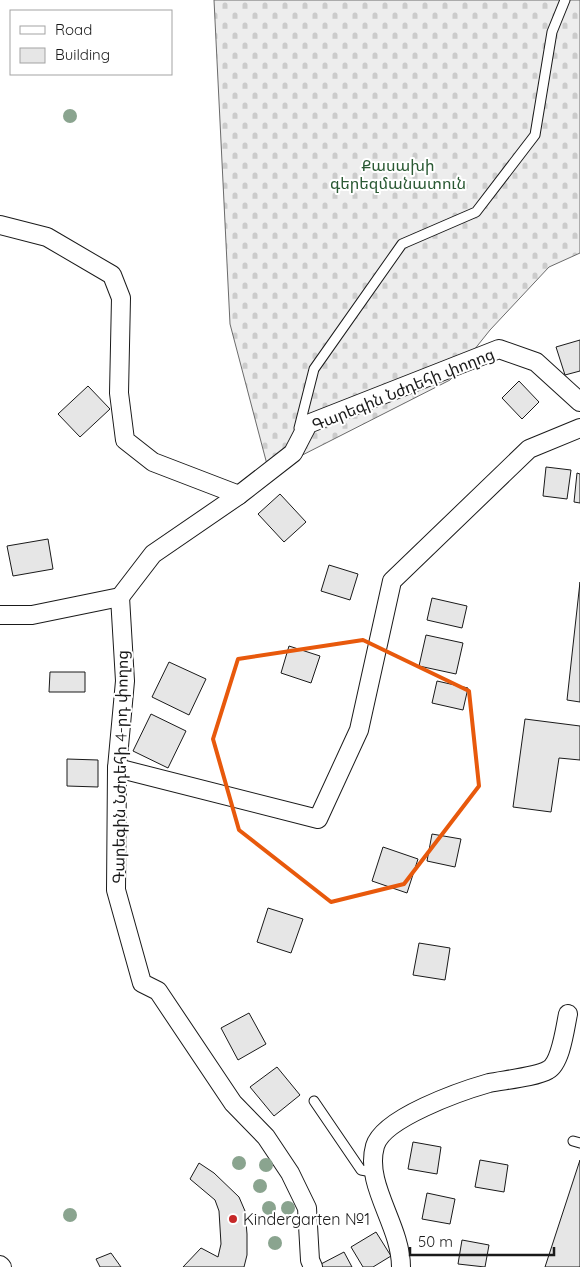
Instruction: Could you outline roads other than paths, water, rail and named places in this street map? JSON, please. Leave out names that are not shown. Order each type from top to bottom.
[{"type":"street","points":[[0,225],[47,237],[112,275],[121,298],[119,393],[125,440],[153,462],[239,496]]},
{"type":"street","name":"Գարեգին Նժդեհի փողոց","points":[[120,597],[152,554],[239,496],[293,453],[308,424],[499,349],[536,362],[580,402]]},
{"type":"street","points":[[117,768],[318,819],[359,730],[392,581],[529,449],[580,428]]},
{"type":"street","points":[[0,615],[32,615],[120,597]]},
{"type":"street","name":"Գարեգին Նժդեհի 4-րդ փողոց","points":[[120,597],[125,681],[117,768],[116,890],[142,983],[158,991],[233,1103],[266,1138],[290,1173],[307,1208],[310,1260],[313,1267]]},
{"type":"street","points":[[401,1267],[394,1228],[372,1172],[375,1145],[383,1130],[405,1116],[488,1084],[548,1070],[557,1060],[568,1014]]},
{"type":"lane","points":[[293,453],[314,369],[402,244],[476,212],[535,134],[552,32],[566,0]]},
{"type":"lane","points":[[314,1101],[361,1170],[372,1172]]},
{"type":"place","name":"Kindergarten №1","points":[[233,1219]]},
{"type":"park label","name":"Քասախի գերեզմանատուն","points":[[398,174]]}]
